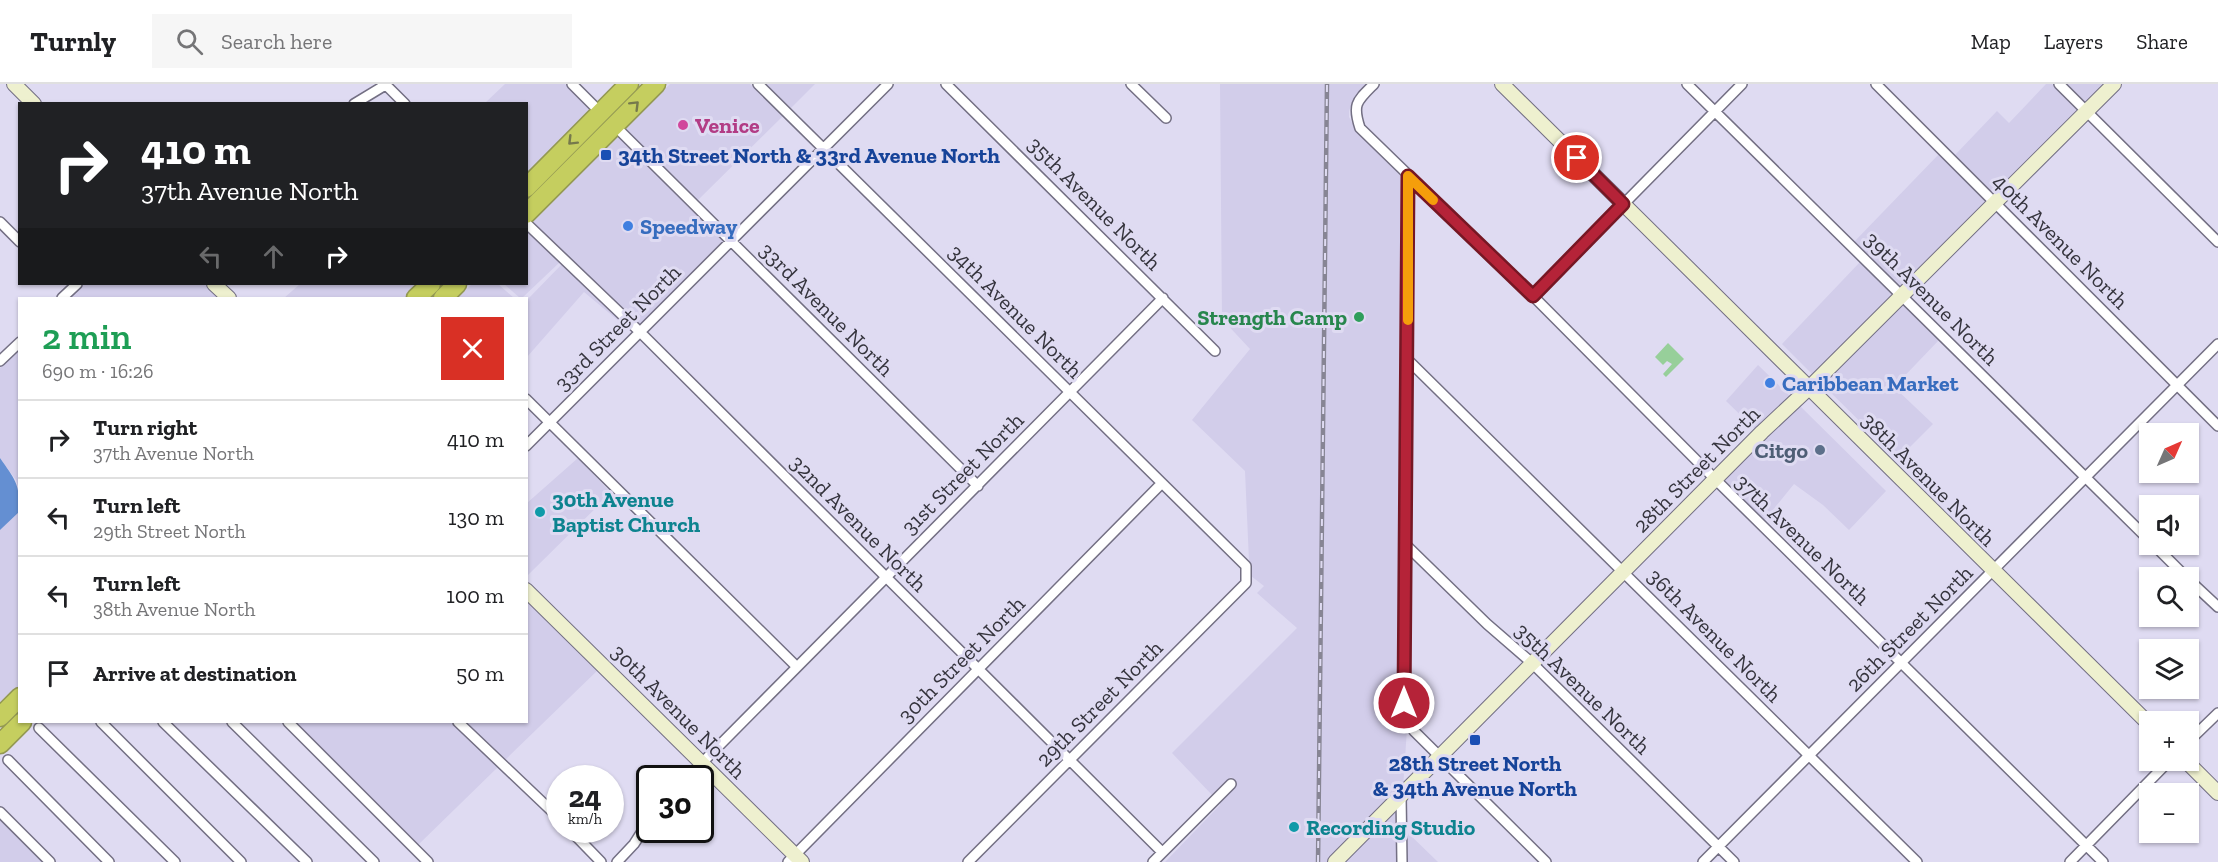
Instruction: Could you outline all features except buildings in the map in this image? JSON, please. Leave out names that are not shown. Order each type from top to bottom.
[{"type":"highway","points":[[528,186],[629,84]]},
{"type":"highway","points":[[528,212],[656,84]]},
{"type":"highway","points":[[443,297],[457,285]]},
{"type":"highway","points":[[0,717],[18,699]]},
{"type":"highway","points":[[4,752],[31,725]]},
{"type":"street","points":[[14,84],[32,102]]},
{"type":"street","points":[[357,102],[386,84],[403,102]]},
{"type":"street","name":"33rd Avenue North","points":[[572,84],[978,486]]},
{"type":"street","name":"34th Avenue North","points":[[758,84],[1245,566]]},
{"type":"street","name":"33rd Street North","points":[[528,444],[888,84]]},
{"type":"street","name":"35th Avenue North","points":[[946,84],[1215,351]]},
{"type":"street","points":[[1131,84],[1166,118]]},
{"type":"street","name":"37th Avenue North","points":[[1374,84],[1356,103],[1355,113],[1360,128],[1533,296],[2103,862]]},
{"type":"street","name":"38th Avenue North","points":[[1502,84],[2139,714]]},
{"type":"street","name":"39th Avenue North","points":[[1687,84],[2139,530]]},
{"type":"street","points":[[1533,296],[1742,84]]},
{"type":"street","name":"40th Avenue North","points":[[1876,84],[2218,426]]},
{"type":"street","points":[[2059,84],[2218,242]]},
{"type":"street","name":"28th Street North","points":[[1335,862],[1715,479],[2114,84]]},
{"type":"street","points":[[1408,176],[1408,360],[1404,543],[1404,703],[1407,718],[1414,731],[1546,862]]},
{"type":"street","points":[[0,222],[18,240]]},
{"type":"street","name":"32nd Avenue North","points":[[528,225],[640,332],[1162,852]]},
{"type":"street","points":[[215,285],[228,297]]},
{"type":"street","name":"31st Street North","points":[[702,764],[1163,298]]},
{"type":"street","points":[[0,361],[18,344]]},
{"type":"street","name":"26th Street North","points":[[1703,862],[2218,344]]},
{"type":"street","name":"36th Avenue North","points":[[1408,360],[1917,862]]},
{"type":"street","points":[[528,401],[797,667]]},
{"type":"street","name":"30th Street North","points":[[795,860],[978,669],[1162,483]]},
{"type":"street","name":"35th Avenue North","points":[[1404,543],[1487,624],[1532,663],[1734,862]]},
{"type":"street","points":[[2164,555],[2177,567]]},
{"type":"street","name":"29th Street North","points":[[968,862],[1246,583],[1245,566]]},
{"type":"street","points":[[2199,589],[2218,607]]},
{"type":"street","name":"30th Avenue North","points":[[528,592],[702,764],[795,860]]},
{"type":"street","points":[[2199,731],[2218,713]]},
{"type":"street","points":[[102,723],[241,862]]},
{"type":"street","points":[[165,723],[307,862]]},
{"type":"street","points":[[233,723],[374,862]]},
{"type":"street","points":[[289,723],[428,862]]},
{"type":"street","points":[[459,723],[546,806]]},
{"type":"street","points":[[31,725],[175,862]]},
{"type":"street","points":[[4,752],[109,862]]},
{"type":"street","points":[[2070,862],[2159,771]]},
{"type":"street","points":[[2196,771],[2218,793]]},
{"type":"street","points":[[1153,862],[1231,784]]},
{"type":"street","points":[[1401,795],[1402,862]]},
{"type":"street","points":[[0,812],[50,862]]},
{"type":"street","points":[[617,862],[636,841]]},
{"type":"street","points":[[583,843],[601,862]]},
{"type":"shaded area","points":[[505,84],[565,84],[594,113],[528,180],[528,102],[486,102]]},
{"type":"shaded area","points":[[670,84],[750,84],[783,116],[697,201],[625,129]]},
{"type":"shaded area","points":[[765,84],[815,84],[790,109]]},
{"type":"shaded area","points":[[1220,84],[1367,84],[1353,100],[1349,117],[1357,131],[1403,178],[1403,358],[1401,360],[1403,362],[1400,541],[1398,543],[1400,545],[1400,703],[1407,729],[1403,788],[1329,862],[1165,862],[1220,805],[1219,802],[1237,783],[1231,777],[1213,796],[1172,753],[1297,628],[1257,593],[1264,586],[1251,576],[1245,471],[1192,420],[1250,349],[1222,319]]},
{"type":"shaded area","points":[[2046,84],[2052,84],[2080,112],[1996,196],[1955,155],[1997,111],[2009,123]]},
{"type":"shaded area","points":[[2066,84],[2108,84],[2087,105]]},
{"type":"shaded area","points":[[618,136],[724,242],[640,326],[533,222]]},
{"type":"shaded area","points":[[1939,154],[1988,203],[1902,289],[1854,242]]},
{"type":"shaded area","points":[[528,234],[538,240],[560,262],[523,297],[519,297],[505,285],[528,285]]},
{"type":"shaded area","points":[[1860,262],[1895,296],[1814,376],[1782,344]]},
{"type":"shaded area","points":[[562,264],[633,333],[584,292],[528,356],[528,299]]},
{"type":"shaded area","points":[[83,285],[208,285],[221,297],[70,297]]},
{"type":"shaded area","points":[[299,285],[424,285],[411,297],[285,297]]},
{"type":"shaded area","points":[[471,285],[499,285],[513,297],[458,297]]},
{"type":"shaded area","points":[[1901,303],[1939,340],[1894,387],[1933,424],[1898,459],[1821,383]]},
{"type":"shaded area","points":[[18,349],[18,486],[0,458],[0,368]]},
{"type":"shaded area","points":[[1758,365],[1792,398],[1757,431],[1726,401]]},
{"type":"shaded area","points":[[1798,404],[1886,491],[1849,530],[1823,505],[1794,484],[1764,521],[1722,479]]},
{"type":"shaded area","points":[[578,458],[611,493],[528,575],[528,502]]},
{"type":"shaded area","points":[[18,513],[18,692],[0,710],[0,530]]},
{"type":"shaded area","points":[[528,598],[599,669],[505,760],[467,723],[528,723]]},
{"type":"shaded area","points":[[296,723],[452,723],[498,767],[418,845]]},
{"type":"shaded area","points":[[1397,806],[1397,862],[1341,862]]},
{"type":"shaded area","points":[[0,819],[43,862],[0,862]]},
{"type":"shaded area","points":[[1406,831],[1438,862],[1407,862]]},
{"type":"green space","points":[[1668,343],[1684,359],[1666,377],[1663,374],[1672,364],[1667,361],[1663,365],[1655,357]]},
{"type":"water","points":[[0,458],[16,483],[18,513],[0,530]]},
{"type":"railway","points":[[1318,862],[1327,84]]},
{"type":"slow traffic","points":[[1408,320],[1408,176],[1433,200]]},
{"type":"place","name":"Venice","points":[[683,125]]},
{"type":"place","name":"34th Street North & 33rd Avenue North","points":[[606,155]]},
{"type":"place","name":"Speedway","points":[[628,226]]},
{"type":"place","name":"Strength Camp","points":[[1359,317]]},
{"type":"place","name":"Caribbean Market","points":[[1770,383]]},
{"type":"place","name":"Citgo","points":[[1820,450]]},
{"type":"place","name":"30th Avenue Baptist Church","points":[[540,512]]},
{"type":"place","name":"28th Street North & 34th Avenue North","points":[[1475,740]]},
{"type":"place","name":"Recording Studio","points":[[1294,827]]},
{"type":"route","points":[[1404,703],[1408,176],[1533,296],[1623,204],[1577,158]]}]
